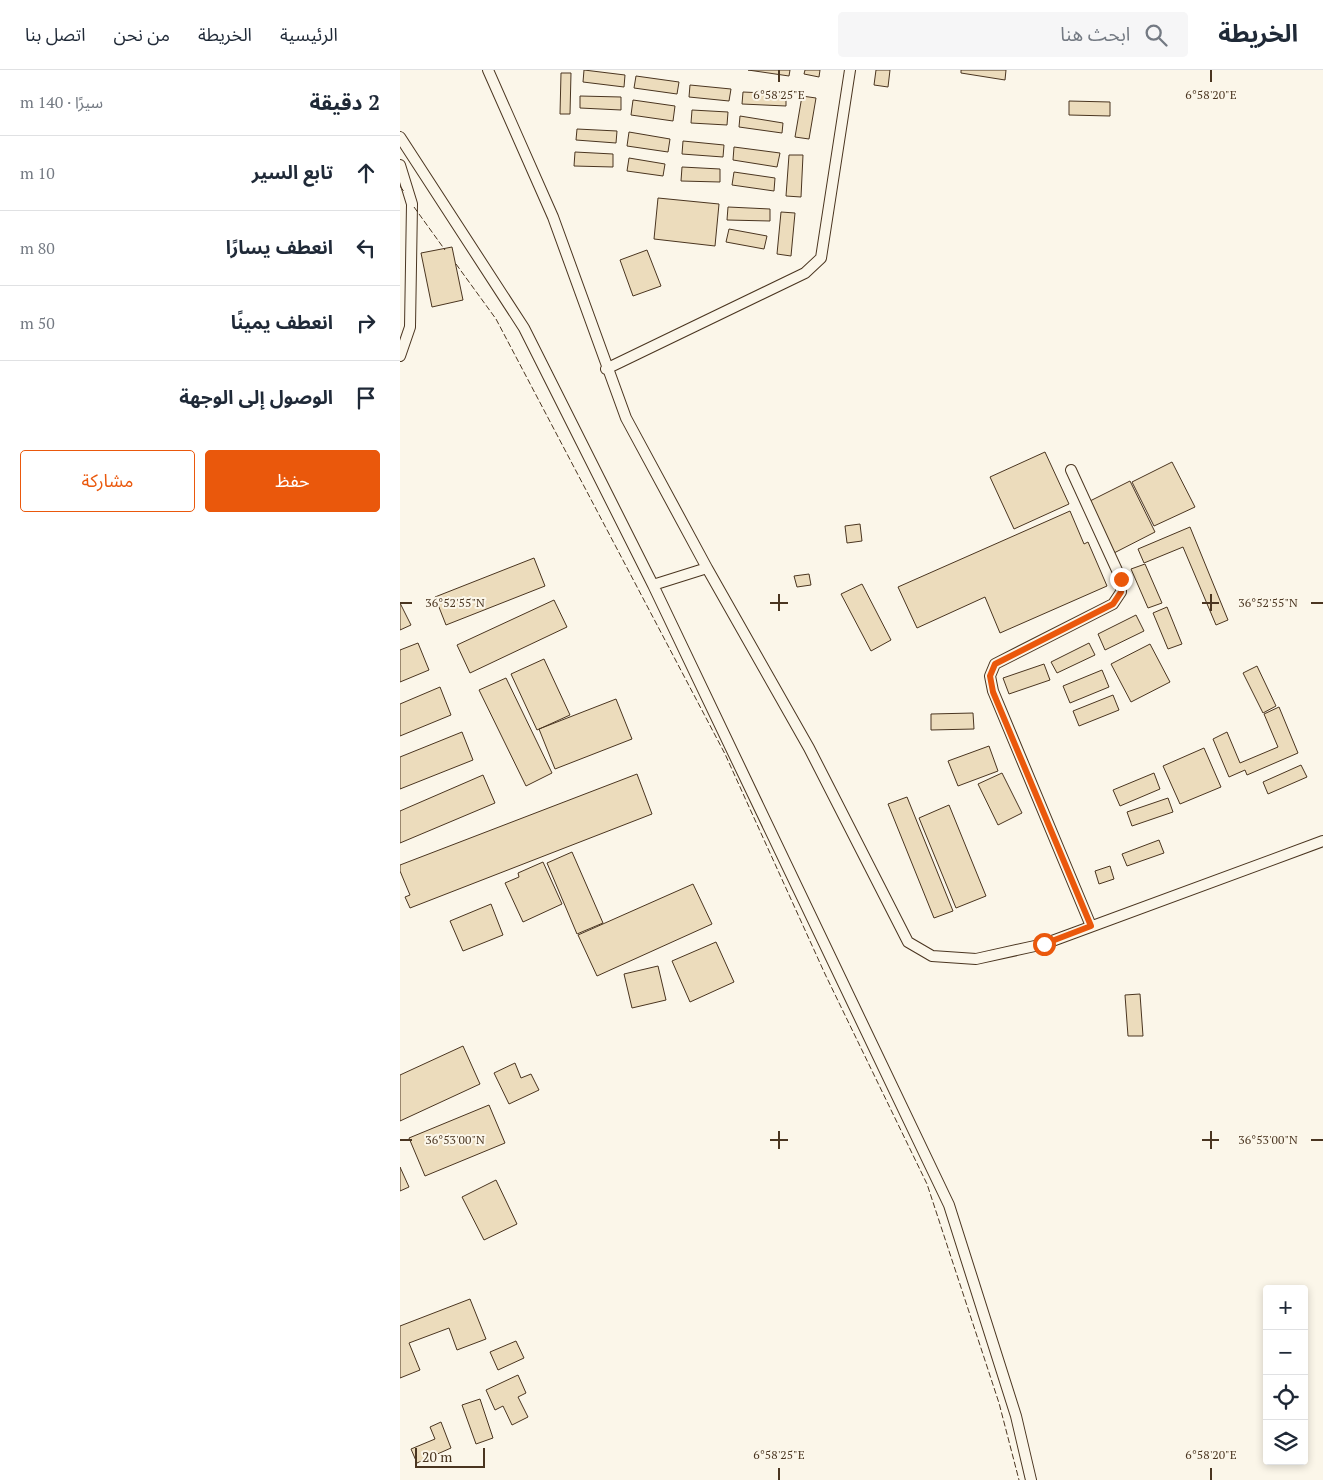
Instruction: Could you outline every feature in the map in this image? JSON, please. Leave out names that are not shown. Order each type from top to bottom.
[{"type":"lane","points":[[488,70],[553,217],[606,368],[626,418],[707,568],[809,748],[908,942],[932,956],[976,959],[1044,944],[1323,841]]},
{"type":"lane","points":[[606,368],[805,273],[822,258],[850,70]]},
{"type":"lane","points":[[400,137],[524,328],[653,585],[949,1205],[1016,1416],[1031,1480]]},
{"type":"lane","points":[[400,165],[412,204],[410,327],[400,356]]},
{"type":"lane","points":[[1071,470],[1121,579],[1121,592],[1113,604],[995,664],[990,676],[993,692],[1091,926]]},
{"type":"lane","points":[[653,585],[707,568]]},
{"type":"building","points":[[584,70],[625,75],[624,87],[583,82]]},
{"type":"building","points":[[748,70],[790,70],[789,76]]},
{"type":"building","points":[[805,70],[820,70],[819,77],[804,74]]},
{"type":"building","points":[[876,70],[890,70],[888,87],[874,85]]},
{"type":"building","points":[[961,70],[1006,70],[1005,80],[961,73]]},
{"type":"building","points":[[561,73],[571,73],[570,114],[560,114]]},
{"type":"building","points":[[636,76],[679,82],[677,94],[634,88]]},
{"type":"building","points":[[690,85],[731,89],[729,101],[689,97]]},
{"type":"building","points":[[743,92],[786,94],[786,106],[742,104]]},
{"type":"building","points":[[580,96],[621,97],[621,110],[580,108]]},
{"type":"building","points":[[802,96],[816,98],[809,139],[795,137]]},
{"type":"building","points":[[633,100],[675,106],[673,121],[631,115]]},
{"type":"building","points":[[1069,101],[1110,102],[1110,116],[1069,115]]},
{"type":"building","points":[[692,110],[728,112],[727,125],[691,123]]},
{"type":"building","points":[[740,116],[783,123],[782,133],[739,127]]},
{"type":"building","points":[[577,129],[617,131],[616,143],[576,140]]},
{"type":"building","points":[[629,132],[670,139],[668,152],[627,146]]},
{"type":"building","points":[[683,141],[724,145],[723,157],[682,154]]},
{"type":"building","points":[[734,147],[780,153],[777,167],[733,160]]},
{"type":"building","points":[[575,152],[613,154],[613,167],[574,166]]},
{"type":"building","points":[[789,155],[803,155],[801,197],[786,196]]},
{"type":"building","points":[[629,158],[665,164],[663,176],[627,171]]},
{"type":"building","points":[[682,167],[720,169],[720,182],[681,181]]},
{"type":"building","points":[[734,172],[775,178],[774,191],[732,185]]},
{"type":"building","points":[[658,198],[719,204],[715,246],[654,239]]},
{"type":"building","points":[[728,207],[770,209],[770,221],[727,220]]},
{"type":"building","points":[[781,212],[795,213],[791,256],[777,254]]},
{"type":"building","points":[[729,229],[767,236],[764,249],[726,242]]},
{"type":"building","points":[[452,247],[463,300],[432,307],[421,253]]},
{"type":"building","points":[[647,250],[661,286],[633,296],[620,260]]},
{"type":"building","points":[[1045,452],[1069,504],[1014,529],[990,477]]},
{"type":"building","points":[[1172,462],[1195,507],[1154,526],[1132,482]]},
{"type":"building","points":[[1130,481],[1155,532],[1114,553],[1088,502]]},
{"type":"building","points":[[1070,511],[1084,544],[1088,542],[1107,586],[1000,633],[985,597],[917,628],[898,587]]},
{"type":"building","points":[[860,524],[862,541],[847,543],[845,526]]},
{"type":"building","points":[[1190,527],[1228,620],[1216,625],[1183,547],[1144,563],[1138,549]]},
{"type":"building","points":[[534,558],[545,586],[446,625],[435,597]]},
{"type":"building","points":[[1145,564],[1162,603],[1148,608],[1131,569]]},
{"type":"building","points":[[809,574],[811,585],[797,587],[794,576]]},
{"type":"building","points":[[862,584],[891,640],[871,651],[841,594]]},
{"type":"building","points":[[554,600],[567,627],[470,673],[457,645]]},
{"type":"building","points":[[400,603],[411,625],[400,630]]},
{"type":"building","points":[[1167,607],[1182,644],[1168,649],[1153,613]]},
{"type":"building","points":[[1136,615],[1144,631],[1105,650],[1098,634]]},
{"type":"building","points":[[418,643],[429,670],[400,682],[400,650]]},
{"type":"building","points":[[1089,643],[1095,655],[1057,673],[1051,662]]},
{"type":"building","points":[[1150,644],[1170,682],[1131,702],[1111,664]]},
{"type":"building","points":[[544,659],[570,715],[537,730],[511,674]]},
{"type":"building","points":[[1044,664],[1050,680],[1009,694],[1003,678]]},
{"type":"building","points":[[1257,666],[1276,706],[1263,713],[1243,673]]},
{"type":"building","points":[[1102,670],[1109,687],[1070,703],[1063,686]]},
{"type":"building","points":[[506,678],[552,773],[526,786],[479,690]]},
{"type":"building","points":[[440,687],[451,715],[400,736],[400,704]]},
{"type":"building","points":[[1113,695],[1119,710],[1079,726],[1073,711]]},
{"type":"building","points":[[616,699],[632,739],[555,769],[539,729]]},
{"type":"building","points":[[1279,707],[1298,753],[1247,775],[1245,770],[1229,777],[1213,739],[1227,732],[1240,763],[1278,747],[1264,714]]},
{"type":"building","points":[[973,713],[974,729],[931,730],[931,714]]},
{"type":"building","points":[[462,732],[473,760],[400,789],[400,757]]},
{"type":"building","points":[[989,746],[998,771],[958,786],[948,761]]},
{"type":"building","points":[[1204,748],[1221,787],[1180,804],[1163,766]]},
{"type":"building","points":[[1301,765],[1307,777],[1268,794],[1263,782]]},
{"type":"building","points":[[1002,773],[1022,813],[998,825],[978,784]]},
{"type":"building","points":[[1154,773],[1160,789],[1120,806],[1113,790]]},
{"type":"building","points":[[637,774],[652,814],[410,908],[405,897],[410,895],[400,871],[400,865]]},
{"type":"building","points":[[483,775],[495,803],[400,843],[400,811]]},
{"type":"building","points":[[907,797],[953,911],[934,918],[888,804]]},
{"type":"building","points":[[1168,798],[1173,812],[1132,826],[1127,812]]},
{"type":"building","points":[[949,805],[986,896],[956,908],[919,818]]},
{"type":"building","points":[[1159,840],[1164,853],[1127,866],[1122,854]]},
{"type":"building","points":[[572,852],[603,923],[577,934],[547,863]]},
{"type":"building","points":[[543,862],[562,904],[523,922],[505,883],[519,877],[518,873]]},
{"type":"building","points":[[1110,866],[1114,879],[1099,884],[1095,871]]},
{"type":"building","points":[[693,884],[712,924],[597,976],[578,935]]},
{"type":"building","points":[[491,904],[503,935],[463,951],[450,921]]},
{"type":"building","points":[[716,942],[734,982],[690,1002],[672,961]]},
{"type":"building","points":[[658,966],[666,1000],[632,1008],[624,974]]},
{"type":"building","points":[[1140,994],[1143,1036],[1128,1036],[1125,995]]},
{"type":"building","points":[[463,1046],[480,1084],[400,1121],[400,1075]]},
{"type":"building","points":[[515,1063],[521,1078],[531,1074],[539,1090],[509,1104],[494,1073]]},
{"type":"building","points":[[489,1105],[505,1143],[425,1176],[409,1138]]},
{"type":"building","points":[[400,1167],[409,1187],[400,1191]]},
{"type":"building","points":[[496,1180],[517,1224],[484,1240],[462,1197]]},
{"type":"building","points":[[470,1299],[486,1339],[457,1350],[449,1328],[409,1343],[420,1370],[400,1378],[400,1326]]},
{"type":"building","points":[[516,1341],[524,1358],[498,1370],[490,1352]]},
{"type":"building","points":[[518,1375],[526,1393],[518,1397],[528,1417],[512,1425],[503,1406],[495,1410],[486,1390]]},
{"type":"building","points":[[480,1399],[493,1438],[476,1444],[462,1405]]},
{"type":"building","points":[[441,1422],[451,1448],[417,1463],[411,1449],[435,1439],[430,1427]]},
{"type":"fence","points":[[400,186],[405,193]]},
{"type":"fence","points":[[414,207],[445,250]]},
{"type":"fence","points":[[456,264],[496,319],[725,754],[825,974],[927,1184],[999,1403],[1019,1480]]},
{"type":"route","points":[[1044,944],[1091,926],[993,692],[990,676],[995,664],[1113,604],[1121,592],[1121,579]]}]
